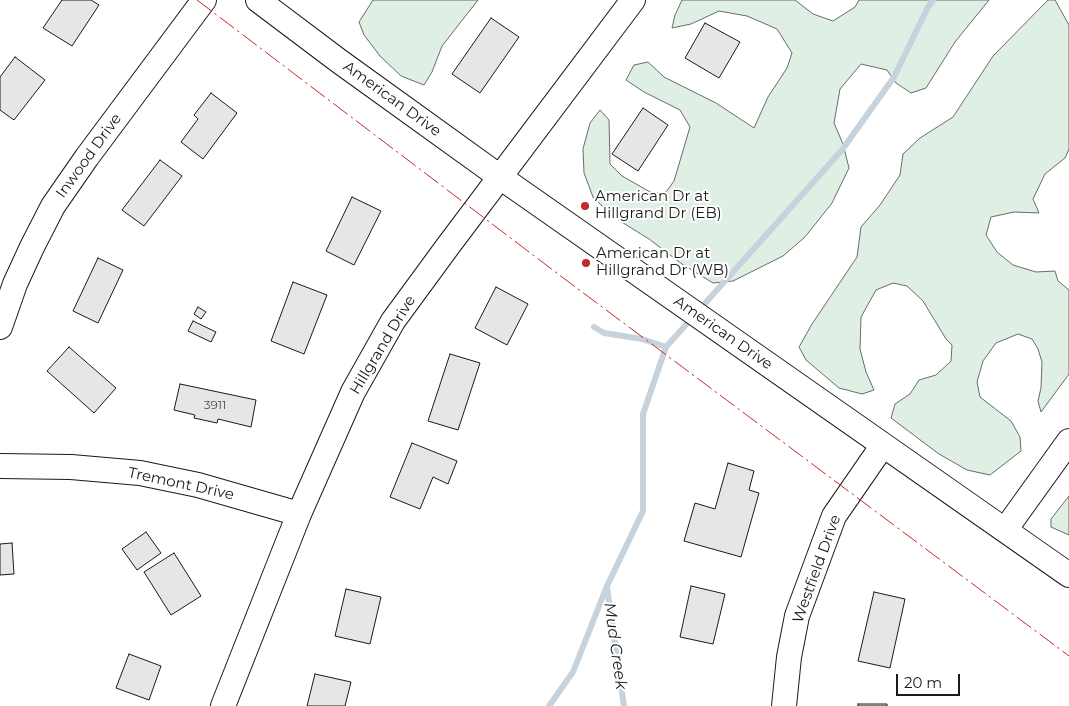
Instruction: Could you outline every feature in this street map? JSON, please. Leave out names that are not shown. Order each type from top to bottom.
[{"type":"street","name":"Inwood Drive","points":[[0,327],[28,254],[54,206],[93,149],[204,0]]},
{"type":"street","name":"American Drive","points":[[258,0],[500,177],[1069,575]]},
{"type":"street","name":"Hillgrand Drive","points":[[223,706],[299,514],[353,392],[393,321],[633,0]]},
{"type":"street","points":[[1005,530],[1069,441]]},
{"type":"street","name":"Westfield Drive","points":[[784,706],[789,658],[797,616],[834,516],[883,445]]},
{"type":"street","name":"Tremont Drive","points":[[0,466],[71,467],[140,473],[198,485],[299,514]]},
{"type":"green space","points":[[373,0],[478,0],[442,46],[432,72],[424,85],[401,76],[380,56],[364,35],[359,22]]},
{"type":"green space","points":[[682,0],[795,0],[813,14],[833,21],[855,7],[859,0],[989,0],[955,42],[926,88],[911,93],[896,83],[887,70],[861,64],[840,89],[834,123],[843,144],[849,168],[832,203],[805,237],[783,256],[733,281],[713,283],[612,216],[593,197],[584,173],[583,149],[590,123],[600,110],[609,120],[610,164],[622,176],[652,193],[666,192],[674,181],[690,127],[680,110],[644,92],[626,80],[634,65],[648,62],[664,77],[716,103],[754,128],[768,97],[787,68],[792,53],[777,29],[747,16],[719,11],[691,24],[672,28],[675,15]]},
{"type":"green space","points":[[1048,0],[1055,0],[1069,25],[1069,149],[1065,158],[1045,174],[1033,199],[1039,213],[1014,212],[991,217],[986,235],[997,252],[1013,265],[1036,272],[1055,271],[1058,281],[1069,290],[1069,374],[1041,412],[1038,401],[1041,388],[1042,362],[1038,349],[1032,339],[1018,334],[996,343],[983,361],[977,382],[980,397],[1011,421],[1020,437],[1021,451],[990,475],[967,470],[939,454],[891,418],[895,404],[910,394],[919,380],[936,375],[951,361],[952,345],[946,339],[923,301],[907,286],[893,283],[876,290],[861,317],[860,349],[866,372],[874,390],[862,394],[839,388],[806,360],[799,347],[812,324],[857,257],[861,227],[880,205],[900,175],[903,154],[920,138],[953,117],[993,56]]},
{"type":"green space","points":[[1069,496],[1069,535],[1051,527],[1051,519]]},
{"type":"building","points":[[62,0],[91,0],[99,5],[72,46],[43,28]]},
{"type":"building","points":[[491,18],[519,37],[480,93],[452,74]]},
{"type":"building","points":[[705,23],[740,42],[719,78],[685,58]]},
{"type":"building","points":[[15,57],[45,80],[14,120],[0,110],[0,77]]},
{"type":"building","points":[[211,93],[237,113],[203,159],[181,142],[198,119],[194,115]]},
{"type":"building","points":[[643,108],[668,125],[638,171],[612,154]]},
{"type":"building","points":[[160,160],[182,176],[144,226],[122,210]]},
{"type":"building","points":[[352,197],[381,211],[354,265],[326,251]]},
{"type":"building","points":[[98,258],[123,270],[98,323],[73,311]]},
{"type":"building","points":[[293,282],[327,295],[304,354],[271,341]]},
{"type":"building","points":[[496,287],[528,304],[507,345],[475,328]]},
{"type":"building","points":[[198,307],[206,312],[201,319],[194,314]]},
{"type":"building","points":[[193,321],[216,332],[211,342],[188,331]]},
{"type":"building","points":[[69,347],[116,388],[94,413],[47,371]]},
{"type":"building","points":[[450,354],[480,363],[458,430],[428,421]]},
{"type":"building","points":[[180,384],[256,400],[251,427],[218,419],[217,423],[194,418],[195,415],[174,410]]},
{"type":"building","points":[[412,443],[457,461],[448,484],[433,477],[420,509],[390,497]]},
{"type":"building","points":[[728,463],[754,471],[749,490],[759,493],[741,557],[684,541],[695,503],[715,509]]},
{"type":"building","points":[[146,532],[161,553],[137,570],[122,549]]},
{"type":"building","points":[[12,543],[14,574],[0,575],[0,544]]},
{"type":"building","points":[[174,553],[201,596],[171,615],[144,572]]},
{"type":"building","points":[[691,586],[725,594],[713,644],[680,637]]},
{"type":"building","points":[[346,589],[381,597],[370,644],[335,636]]},
{"type":"building","points":[[874,592],[905,599],[890,668],[858,661]]},
{"type":"building","points":[[129,654],[161,666],[149,700],[116,688]]},
{"type":"building","points":[[315,674],[351,682],[345,706],[307,706]]},
{"type":"building","points":[[858,704],[887,704],[887,706],[858,706]]},
{"type":"waterway","points":[[549,706],[573,672],[607,586],[643,511],[643,414],[666,347],[842,150],[894,77],[933,0]]},
{"type":"waterway","points":[[594,327],[604,333],[642,339],[666,347]]},
{"type":"waterway","name":"Mud Creek","points":[[607,588],[624,706]]},
{"type":"power","points":[[197,0],[562,277],[1069,656]]},
{"type":"place","name":"American Dr at Hillgrand Dr (EB)","points":[[585,206]]},
{"type":"place","name":"American Dr at Hillgrand Dr (WB)","points":[[586,263]]}]
